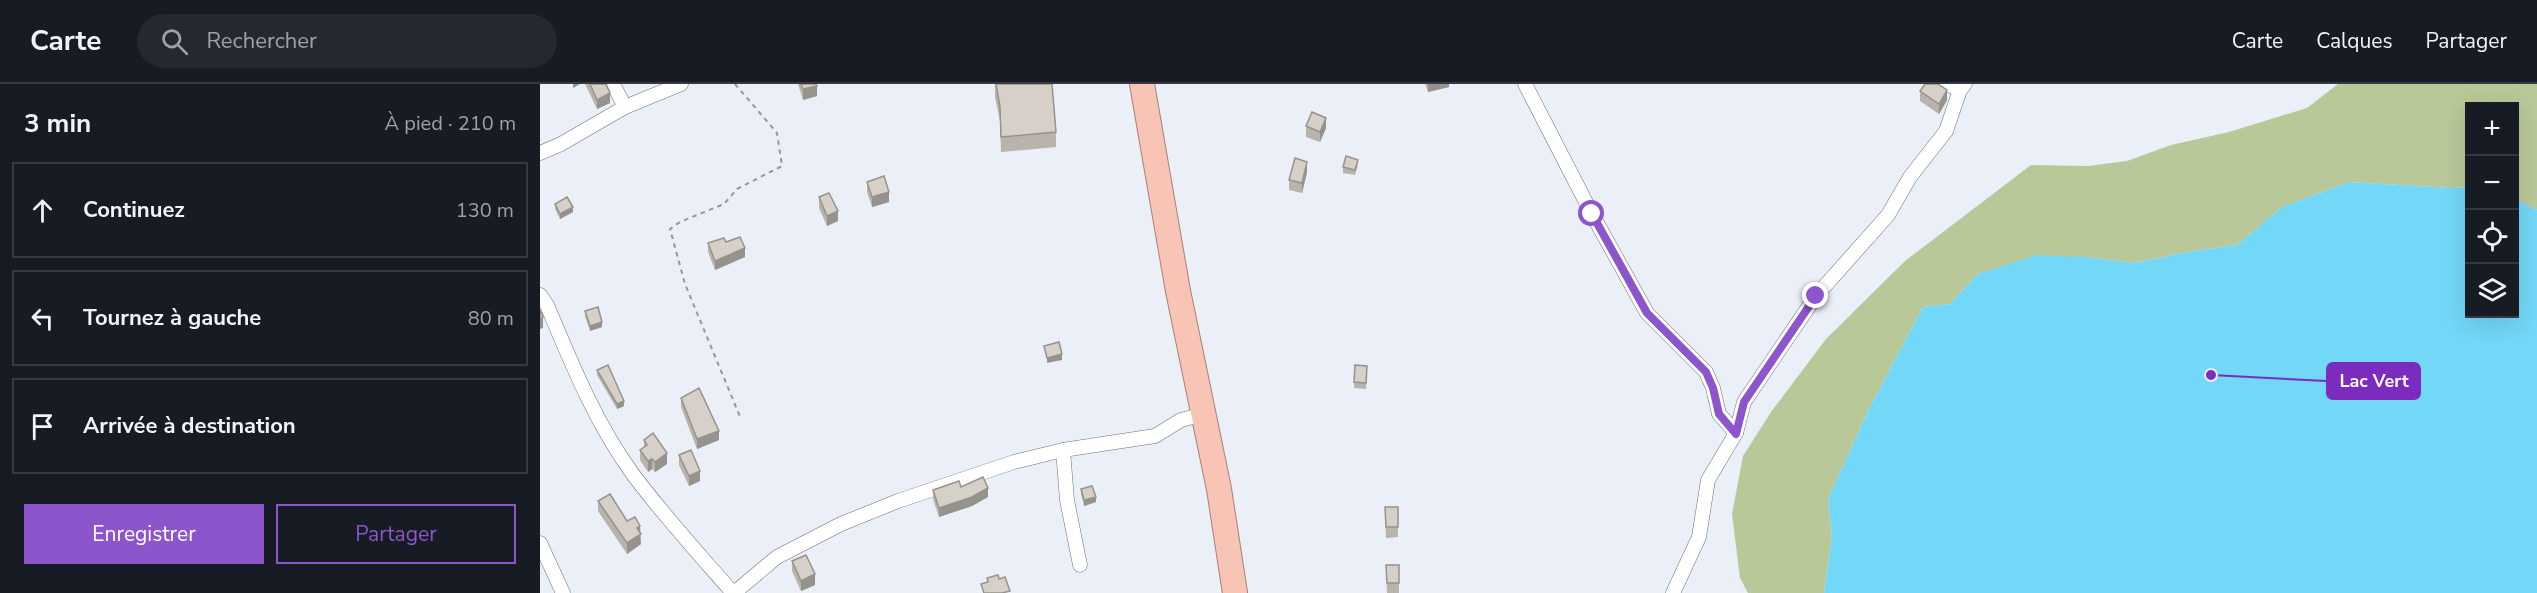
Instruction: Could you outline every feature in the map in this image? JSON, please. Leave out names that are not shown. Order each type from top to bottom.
[{"type":"highway","points":[[1142,84],[1178,291],[1220,489],[1235,593]]},
{"type":"street","points":[[613,84],[625,107]]},
{"type":"street","points":[[540,153],[561,144],[625,107],[681,84]]},
{"type":"street","points":[[1525,84],[1592,214],[1647,313],[1706,372],[1713,388],[1719,414],[1736,434]]},
{"type":"street","points":[[1673,593],[1700,537],[1708,480],[1736,434],[1744,402],[1816,296],[1888,215],[1911,177],[1946,131],[1963,87],[1947,84]]},
{"type":"street","points":[[540,295],[547,305],[588,400],[631,471],[672,523],[734,593],[777,557],[841,524],[957,481],[1063,450],[1155,436],[1181,420],[1204,414]]},
{"type":"street","points":[[1063,450],[1067,500],[1080,565]]},
{"type":"street","points":[[540,543],[563,593]]},
{"type":"path","points":[[735,84],[777,133],[782,166],[737,189],[724,204],[670,228],[685,284],[741,419]]},
{"type":"green space","points":[[2338,84],[2537,84],[2537,210],[2519,201],[2519,102],[2465,102],[2465,187],[2349,182],[2282,207],[2237,245],[2134,263],[2086,257],[1978,274],[1950,304],[1923,307],[1869,409],[1828,499],[1832,537],[1824,593],[1748,593],[1740,578],[1732,514],[1743,456],[1771,412],[1826,339],[1905,261],[2031,165],[2088,166],[2127,161],[2171,145],[2229,132],[2307,108]]},
{"type":"water","points":[[2349,182],[2465,187],[2465,318],[2519,318],[2519,201],[2537,210],[2537,593],[1824,593],[1832,537],[1828,499],[1869,409],[1923,307],[1950,304],[1978,274],[2037,255],[2086,257],[2134,263],[2237,245],[2282,207]]},
{"type":"building","points":[[590,84],[606,84],[610,93],[597,100]]},
{"type":"building","points":[[801,84],[816,84],[817,86],[803,89]]},
{"type":"building","points":[[996,84],[1052,84],[1056,132],[1001,137],[1000,107]]},
{"type":"building","points":[[1925,84],[1938,84],[1947,90],[1939,104],[1920,91]]},
{"type":"building","points":[[1312,112],[1326,118],[1320,132],[1306,126]]},
{"type":"building","points":[[1346,156],[1358,160],[1355,170],[1343,167]]},
{"type":"building","points":[[1295,158],[1307,162],[1302,183],[1289,180]]},
{"type":"building","points":[[884,176],[889,192],[872,197],[867,182]]},
{"type":"building","points":[[829,193],[838,211],[827,216],[819,197]]},
{"type":"building","points":[[567,197],[573,207],[560,214],[555,204]]},
{"type":"building","points":[[740,237],[745,248],[715,261],[708,243],[724,238],[726,242]]},
{"type":"building","points":[[598,307],[602,322],[590,326],[585,311]]},
{"type":"building","points":[[1059,342],[1062,354],[1047,358],[1044,346]]},
{"type":"building","points":[[608,365],[624,401],[617,404],[597,370]]},
{"type":"building","points":[[1355,365],[1367,366],[1366,383],[1354,382]]},
{"type":"building","points":[[699,388],[719,431],[697,439],[681,398]]},
{"type":"building","points":[[653,433],[667,453],[655,462],[652,459],[648,461],[640,450],[647,445],[644,440]]},
{"type":"building","points":[[691,450],[700,471],[689,476],[679,455]]},
{"type":"building","points":[[983,477],[988,488],[972,497],[939,508],[933,490],[959,481],[961,487]]},
{"type":"building","points":[[1092,486],[1096,497],[1084,500],[1081,489]]},
{"type":"building","points":[[610,494],[627,521],[635,517],[640,526],[637,528],[641,534],[627,543],[598,501]]},
{"type":"building","points":[[1385,507],[1398,507],[1398,527],[1386,527]]},
{"type":"building","points":[[806,555],[815,574],[801,581],[792,561]]},
{"type":"building","points":[[1386,565],[1399,565],[1399,583],[1387,583]]},
{"type":"building","points":[[998,575],[999,579],[1005,577],[1010,591],[984,593],[981,584],[988,582],[987,578]]},
{"type":"place","name":"Lac Vert","points":[[2211,375]]},
{"type":"route","points":[[1592,214],[1647,313],[1706,372],[1713,388],[1719,414],[1736,434],[1744,402],[1816,296]]}]
